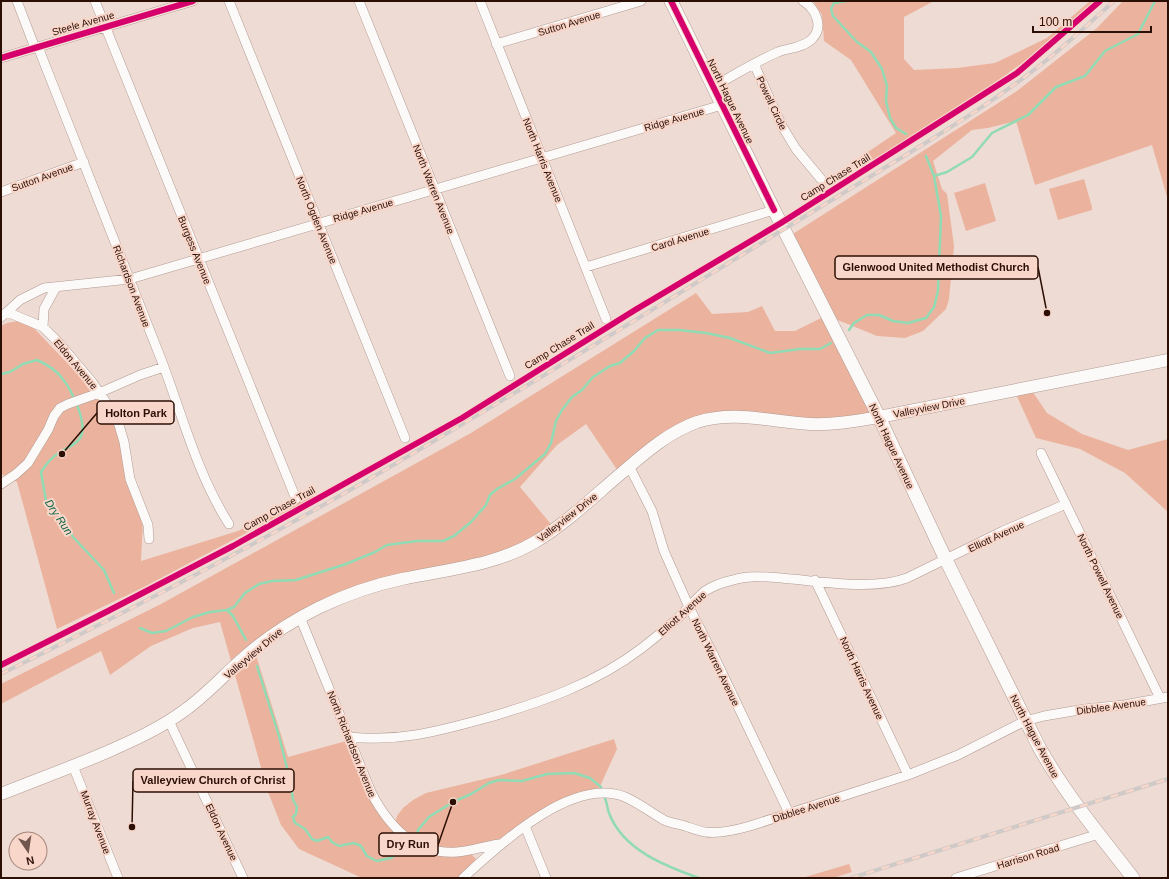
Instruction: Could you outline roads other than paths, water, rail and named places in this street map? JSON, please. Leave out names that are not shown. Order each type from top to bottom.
[{"type":"main road","name":"North Hague Avenue","points":[[671,1],[774,210],[879,417],[946,560],[1025,721],[1050,767],[1078,807],[1133,878]]},
{"type":"street","name":"Richardson Avenue","points":[[17,1],[84,162],[164,366],[189,438],[214,498],[229,524]]},
{"type":"street","name":"Burgess Avenue","points":[[95,1],[296,499]]},
{"type":"street","name":"Steele Avenue","points":[[1,58],[193,1]]},
{"type":"street","name":"North Ogden Avenue","points":[[229,1],[405,438]]},
{"type":"street","name":"North Warren Avenue","points":[[359,1],[510,376]]},
{"type":"street","name":"North Harris Avenue","points":[[480,1],[606,319]]},
{"type":"street","name":"Sutton Avenue","points":[[496,44],[641,1]]},
{"type":"street","points":[[713,87],[778,52],[809,42],[815,35],[818,27],[815,13],[811,7],[803,1]]},
{"type":"street","name":"Powell Circle","points":[[754,64],[782,126],[796,149],[821,179]]},
{"type":"street","name":"Ridge Avenue","points":[[4,314],[20,300],[44,288],[130,279],[722,105]]},
{"type":"street","name":"Sutton Avenue","points":[[1,192],[84,162]]},
{"type":"street","name":"Carol Avenue","points":[[586,267],[774,210]]},
{"type":"street","points":[[43,327],[44,309],[56,287]]},
{"type":"street","name":"Eldon Avenue","points":[[4,314],[43,327],[59,343],[100,393],[114,414],[124,442],[130,479],[148,525],[149,539]]},
{"type":"street","name":"Valleyview Drive","points":[[1,794],[73,766],[143,736],[169,721],[186,710],[254,649],[278,630],[300,617],[340,598],[371,587],[403,579],[467,567],[498,559],[524,548],[555,529],[646,452],[676,431],[694,424],[710,419],[739,416],[811,424],[842,423],[1168,360]]},
{"type":"street","points":[[1,484],[16,474],[28,463],[60,408],[164,366]]},
{"type":"street","name":"North Powell Avenue","points":[[1042,453],[1066,504],[1164,698]]},
{"type":"street","name":"North Warren Avenue","points":[[629,466],[652,511],[664,551],[689,607],[789,813]]},
{"type":"street","name":"Elliott Avenue","points":[[349,737],[381,739],[426,734],[506,712],[547,699],[579,686],[625,660],[679,617],[706,591],[721,584],[747,576],[876,585],[887,584],[907,578],[1003,531],[1066,504]]},
{"type":"street","name":"North Harris Avenue","points":[[815,580],[908,775]]},
{"type":"street","name":"North Richardson Avenue","points":[[300,617],[371,792],[377,804],[394,827],[413,842],[430,851],[468,851],[501,844]]},
{"type":"street","name":"Dibblee Avenue","points":[[464,878],[501,844],[525,826],[565,802],[587,795],[610,793],[625,797],[666,821],[705,832],[728,831],[750,826],[908,775],[958,755],[1025,721],[1085,709],[1124,705],[1164,698]]},
{"type":"street","name":"Eldon Avenue","points":[[169,721],[243,878]]},
{"type":"street","name":"Murray Avenue","points":[[73,766],[118,878]]},
{"type":"street","points":[[525,826],[546,878]]},
{"type":"street","name":"Harrison Road","points":[[956,878],[1099,834]]},
{"type":"waterway","points":[[846,1],[834,3],[831,9],[833,16],[857,42],[871,52],[882,69],[887,86],[886,101],[890,118],[896,128],[906,134]]},
{"type":"waterway","points":[[934,176],[947,172],[972,157],[992,133],[1028,115],[1056,87],[1085,76],[1105,51],[1138,34],[1155,1]]},
{"type":"waterway","points":[[849,330],[854,323],[867,315],[879,315],[893,321],[908,323],[926,318],[934,307],[938,291],[941,216],[934,176],[926,156]]},
{"type":"waterway","points":[[140,628],[152,633],[166,631],[193,617],[210,612],[227,610],[234,607],[245,593],[259,584],[272,581],[296,580],[346,564],[375,552],[387,545],[417,541],[443,541],[454,536],[471,522],[486,505],[490,495],[497,489],[515,479],[545,454],[551,443],[556,421],[572,397],[582,390],[593,377],[610,366],[620,363],[634,351],[645,338],[658,330],[679,330],[706,333],[730,338],[770,353],[800,349],[820,349],[831,343]]},
{"type":"waterway","name":"Dry Run","points":[[1,374],[10,372],[23,364],[37,360],[57,372],[70,390],[81,416],[82,432],[78,441],[54,456],[41,472],[46,501],[63,519],[73,537],[104,570],[114,593]]},
{"type":"waterway","name":"Dry Run","points":[[227,610],[233,616],[246,640]]},
{"type":"waterway","name":"Dry Run","points":[[257,666],[279,736],[290,780],[293,800],[297,807],[296,814],[293,817],[295,823],[305,829],[312,839],[317,841],[328,837],[332,842],[339,846],[354,843],[361,846],[367,856],[377,861],[391,858],[407,847],[417,837],[418,830],[429,817],[453,802],[471,794],[489,783],[499,780],[522,781],[547,774],[574,773],[590,778],[601,787],[602,791]]},
{"type":"waterway","name":"Dry Run","points":[[604,796],[615,826],[635,847],[659,862],[699,878]]},
{"type":"railway","points":[[1,674],[101,624],[249,546],[347,492],[592,346],[982,107],[1043,63],[1114,1]]},
{"type":"railway","points":[[851,878],[1168,779]]},
{"type":"place","name":"Glenwood United Methodist Church","points":[[1047,313]]},
{"type":"place","name":"Holton Park","points":[[62,454]]},
{"type":"place","name":"Dry Run","points":[[453,802]]},
{"type":"place","name":"Valleyview Church of Christ","points":[[132,827]]}]
